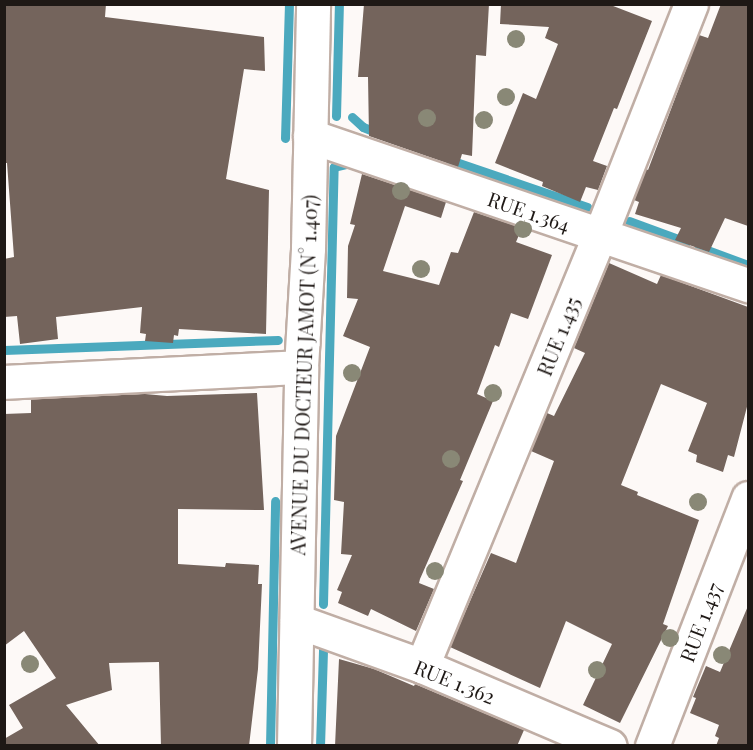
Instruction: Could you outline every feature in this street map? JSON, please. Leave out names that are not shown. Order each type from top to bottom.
[{"type":"street","name":"AVENUE DU DOCTEUR JAMOT (N° 1.407)","points":[[294,746],[301,367],[308,248],[313,4]]},
{"type":"street","name":"RUE 1.435","points":[[422,666],[600,235],[691,4]]},
{"type":"street","name":"RUE 1.364","points":[[310,136],[748,285]]},
{"type":"street","points":[[4,381],[301,367]]},
{"type":"street","name":"RUE 1.437","points":[[652,746],[748,498]]},
{"type":"street","name":"RUE 1.362","points":[[297,621],[422,666],[610,746]]},
{"type":"building","points":[[4,4],[106,4],[105,17],[264,37],[265,71],[244,69],[226,179],[269,190],[266,334],[179,329],[178,336],[174,335],[173,343],[145,341],[146,334],[140,333],[142,307],[56,317],[58,339],[20,344],[17,316],[4,317],[4,259],[14,257],[7,163],[4,163]]},
{"type":"building","points":[[364,4],[489,4],[486,56],[476,55],[472,156],[462,154],[458,167],[369,136],[368,77],[358,77]]},
{"type":"building","points":[[501,4],[608,4],[652,21],[617,109],[614,108],[593,161],[607,166],[598,190],[586,187],[580,202],[542,186],[543,182],[495,163],[523,93],[536,99],[558,44],[545,38],[549,27],[500,24]]},
{"type":"building","points":[[721,4],[748,4],[748,226],[725,218],[709,252],[675,240],[681,228],[635,214],[639,202],[634,200],[646,169],[648,170],[699,35],[708,38]]},
{"type":"building","points":[[362,174],[446,202],[441,218],[405,206],[383,271],[439,285],[451,252],[458,253],[474,212],[522,228],[516,242],[552,255],[528,319],[511,313],[499,347],[495,345],[477,394],[493,401],[460,480],[463,481],[420,579],[419,583],[434,589],[416,631],[371,609],[368,616],[338,603],[342,592],[337,590],[352,555],[341,554],[344,502],[334,500],[336,436],[370,347],[343,336],[358,299],[347,298],[348,246],[355,225],[350,224]]},
{"type":"building","points":[[609,263],[657,284],[661,275],[748,307],[748,403],[734,457],[728,455],[723,472],[696,462],[697,455],[688,451],[707,403],[661,384],[621,485],[638,492],[637,495],[699,520],[663,624],[668,626],[620,723],[583,705],[612,644],[566,621],[540,688],[450,647],[491,553],[516,563],[554,461],[531,451],[547,413],[554,416],[585,353],[574,348]]},
{"type":"building","points":[[257,393],[264,510],[178,509],[178,564],[225,567],[226,563],[259,565],[258,584],[262,584],[258,669],[249,746],[161,746],[159,662],[109,663],[112,690],[66,705],[100,746],[4,746],[4,739],[23,728],[9,705],[56,678],[24,631],[4,646],[4,414],[31,413],[31,399],[145,394],[167,396]]},
{"type":"building","points":[[748,606],[748,746],[716,746],[719,738],[715,736],[719,725],[690,713],[696,698],[693,697],[706,666],[720,672]]},
{"type":"building","points":[[339,659],[374,669],[414,686],[415,684],[524,730],[517,746],[335,746]]},
{"type":"waterway","points":[[285,138],[289,4]]},
{"type":"waterway","points":[[336,116],[339,4]]},
{"type":"waterway","points":[[352,117],[363,127],[380,134]]},
{"type":"waterway","points":[[450,160],[587,207]]},
{"type":"waterway","points":[[323,604],[334,167],[346,164]]},
{"type":"waterway","points":[[629,221],[686,242]]},
{"type":"waterway","points":[[699,247],[748,265]]},
{"type":"waterway","points":[[4,350],[278,340]]},
{"type":"waterway","points":[[270,746],[275,501]]},
{"type":"waterway","points":[[320,746],[323,648]]}]
